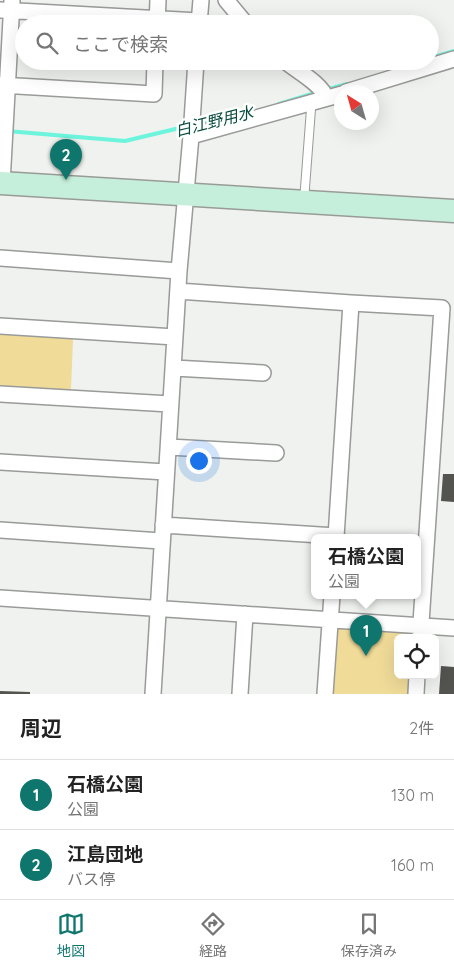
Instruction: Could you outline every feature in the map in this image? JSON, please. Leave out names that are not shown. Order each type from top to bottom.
[{"type":"street","points":[[157,15],[158,0]]},
{"type":"street","points":[[200,15],[201,0]]},
{"type":"street","points":[[226,0],[238,15]]},
{"type":"street","points":[[93,15],[8,7],[4,85],[6,122],[1,183],[454,211]]},
{"type":"street","points":[[439,64],[454,60]]},
{"type":"street","points":[[4,85],[154,94],[155,70]]},
{"type":"street","points":[[153,694],[179,271],[195,70]]},
{"type":"street","points":[[296,70],[323,93]]},
{"type":"street","points":[[370,85],[420,70]]},
{"type":"street","points":[[191,129],[308,103],[323,93],[334,94]]},
{"type":"street","points":[[0,258],[179,271]]},
{"type":"street","points":[[178,291],[351,304],[442,308],[420,632]]},
{"type":"street","points":[[336,534],[351,304]]},
{"type":"street","points":[[0,326],[175,337]]},
{"type":"street","points":[[174,368],[263,373]]},
{"type":"street","points":[[0,394],[170,404]]},
{"type":"street","points":[[169,447],[276,453]]},
{"type":"street","points":[[0,462],[166,472]]},
{"type":"street","points":[[163,525],[311,535]]},
{"type":"street","points":[[0,530],[161,541]]},
{"type":"street","points":[[0,598],[330,620],[420,632],[454,628]]},
{"type":"street","points":[[325,694],[332,599]]},
{"type":"street","points":[[240,694],[245,614]]},
{"type":"street","points":[[416,694],[417,679]]},
{"type":"lane","points":[[304,201],[311,109],[308,103]]},
{"type":"shaded area","points":[[0,332],[70,336],[73,340],[71,388],[65,394],[0,389]]},
{"type":"shaded area","points":[[343,626],[412,630],[414,634],[394,634],[394,679],[412,679],[411,694],[331,694],[335,630]]},
{"type":"building","points":[[443,474],[454,474],[454,502],[441,501]]},
{"type":"building","points":[[441,666],[454,667],[454,694],[439,694]]},
{"type":"building","points":[[0,691],[30,692],[30,694],[0,694]]},
{"type":"waterway","name":"白江野用水","points":[[439,55],[454,51]]},
{"type":"waterway","name":"白江野用水","points":[[325,90],[347,84]]},
{"type":"waterway","name":"白江野用水","points":[[279,104],[318,92]]},
{"type":"waterway","name":"白江野用水","points":[[195,124],[215,122]]},
{"type":"waterway","name":"白江野用水","points":[[7,131],[125,141],[188,126]]},
{"type":"place","name":"江島団地","points":[[66,180]]},
{"type":"place","name":"石橋公園","points":[[366,656]]}]
